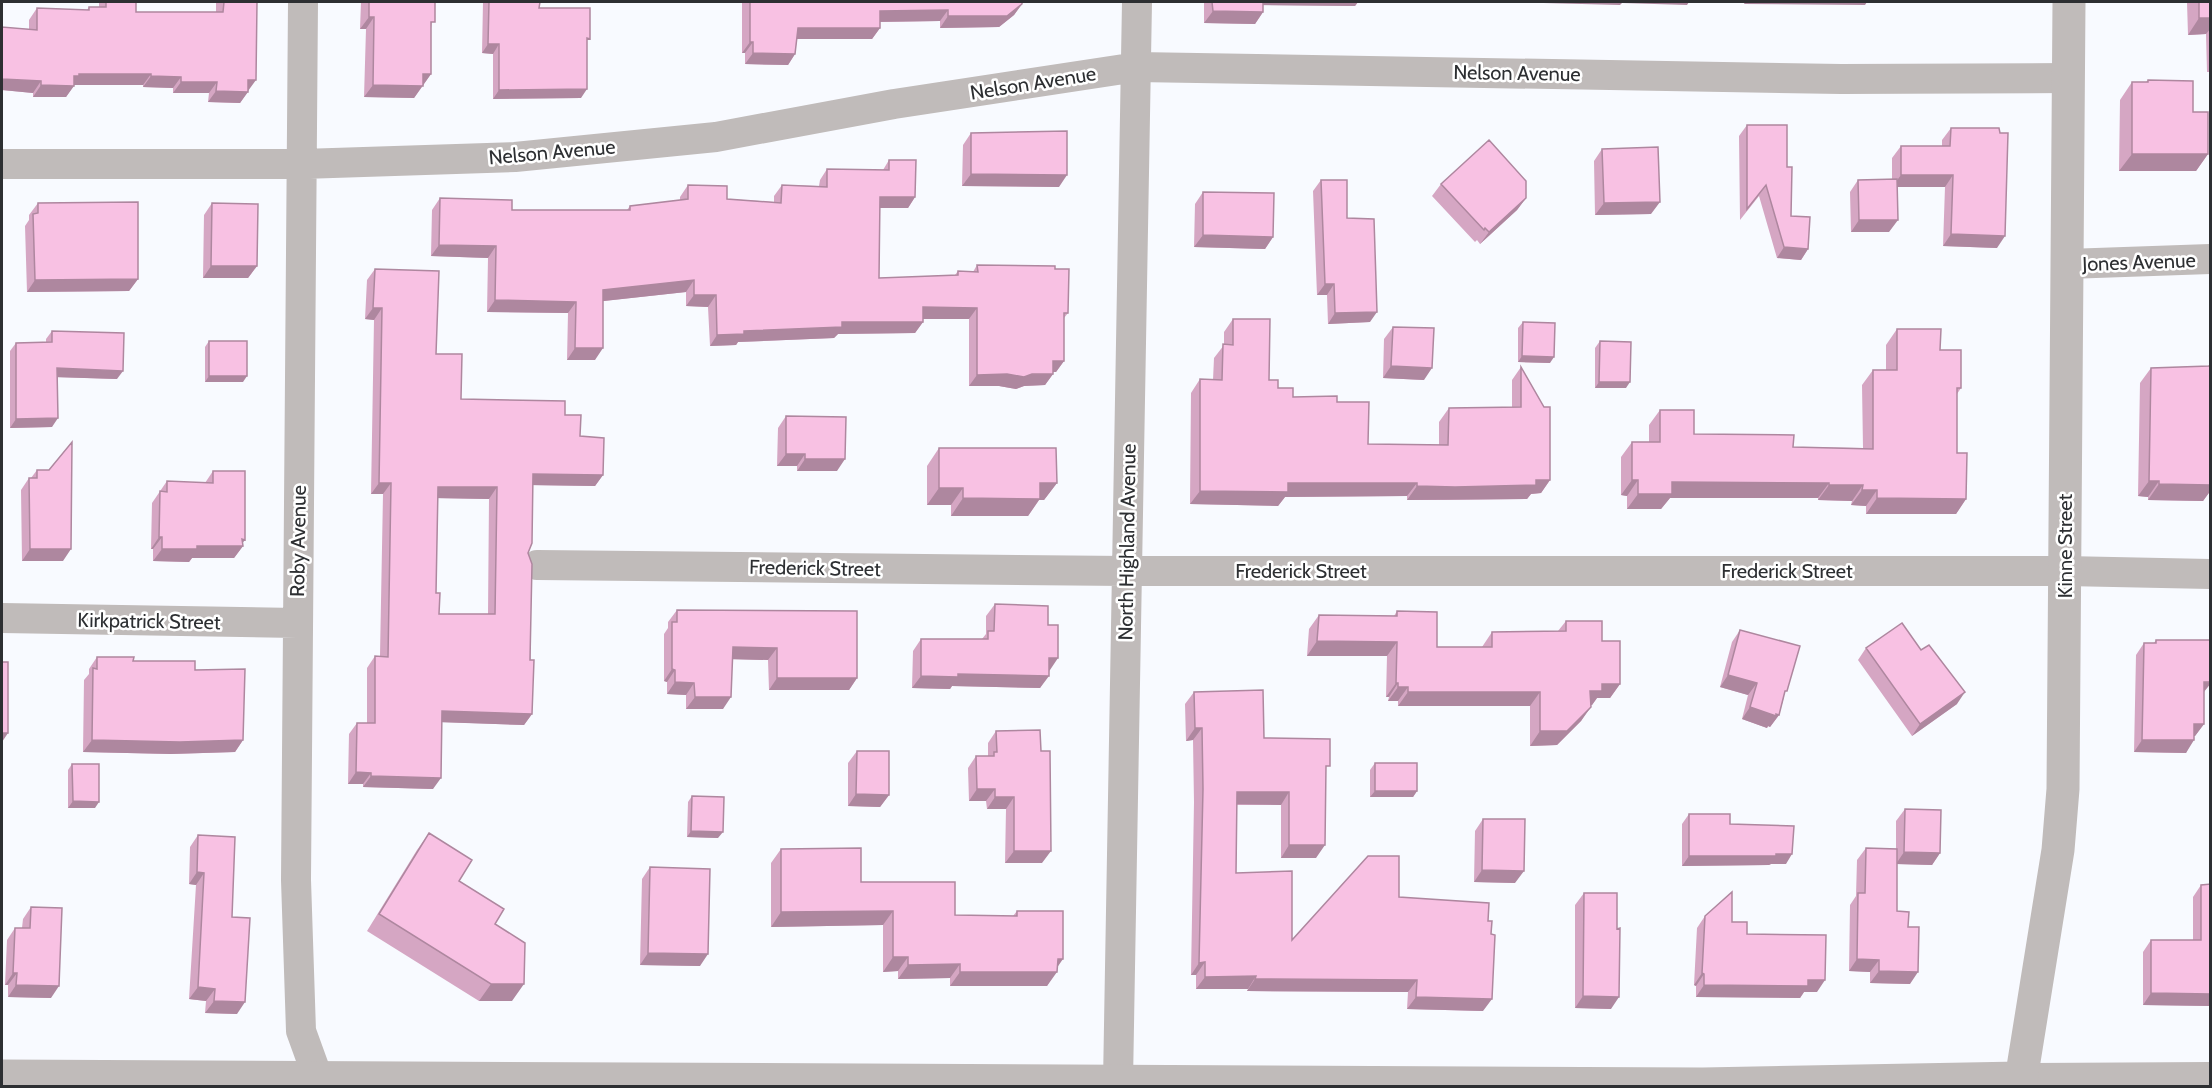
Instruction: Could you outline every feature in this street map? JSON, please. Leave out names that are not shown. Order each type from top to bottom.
[{"type":"street","name":"Roby Avenue","points":[[303,2],[296,880],[301,1031],[318,1082]]},
{"type":"street","name":"North Highland Avenue","points":[[1118,1082],[1137,2]]},
{"type":"street","name":"Kinne Street","points":[[2020,1082],[2059,840],[2063,789],[2069,2]]},
{"type":"street","name":"Nelson Avenue","points":[[2,164],[302,164],[514,157],[716,137],[894,104],[1137,67],[1840,80],[2068,78]]},
{"type":"street","name":"Jones Avenue","points":[[2067,264],[2211,259]]},
{"type":"street","name":"Frederick Street","points":[[537,565],[1126,571],[2065,571],[2211,574]]},
{"type":"street","name":"Kirkpatrick Street","points":[[2,618],[297,623]]},
{"type":"street","points":[[2,1076],[318,1082],[1118,1082],[1415,1085],[2020,1082],[2211,1077]]},
{"type":"building","points":[[106,2],[136,2],[136,12],[223,12],[224,2],[257,2],[256,80],[248,80],[248,92],[216,91],[217,82],[181,82],[181,77],[151,76],[151,74],[79,74],[79,76],[74,76],[74,86],[41,85],[41,81],[2,79],[2,27],[37,30],[37,8],[89,10],[89,7],[106,7]]},
{"type":"building","points":[[369,2],[435,2],[435,22],[431,22],[431,74],[423,74],[423,86],[373,85],[374,17],[369,17]]},
{"type":"building","points":[[489,2],[540,2],[539,8],[590,8],[590,39],[587,38],[587,89],[499,90],[499,44],[488,44]]},
{"type":"building","points":[[750,2],[1022,2],[1022,4],[1007,16],[948,16],[948,10],[880,11],[880,28],[798,28],[795,54],[753,53],[753,42],[750,42]]},
{"type":"building","points":[[1212,2],[1263,2],[1263,12],[1213,11]]},
{"type":"building","points":[[2199,2],[2211,2],[2211,18],[2199,18]]},
{"type":"building","points":[[2148,80],[2193,81],[2193,112],[2208,112],[2208,154],[2132,154],[2132,82],[2148,82]]},
{"type":"building","points":[[1747,125],[1787,125],[1787,167],[1792,167],[1791,216],[1810,217],[1808,249],[1784,247],[1766,185],[1747,209]]},
{"type":"building","points":[[1951,128],[1999,128],[2000,133],[2008,133],[2005,236],[1951,234],[1953,175],[1901,175],[1901,146],[1950,146]]},
{"type":"building","points":[[1067,131],[1067,175],[971,174],[971,133]]},
{"type":"building","points":[[1489,140],[1526,181],[1526,198],[1489,232],[1485,228],[1484,230],[1441,184]]},
{"type":"building","points":[[1658,147],[1660,202],[1604,203],[1602,149]]},
{"type":"building","points":[[889,160],[916,160],[915,197],[880,197],[879,278],[958,275],[958,271],[978,272],[977,265],[1055,266],[1055,269],[1069,269],[1068,313],[1064,313],[1064,361],[1053,361],[1053,374],[1032,374],[1024,377],[1007,374],[977,375],[977,308],[923,307],[923,322],[842,322],[842,327],[744,331],[744,334],[717,335],[716,295],[694,295],[694,280],[603,290],[603,348],[575,348],[576,302],[495,300],[496,246],[439,245],[440,198],[512,200],[512,210],[630,210],[630,206],[688,199],[688,185],[727,186],[727,199],[781,203],[782,185],[827,187],[827,169],[889,170]]},
{"type":"building","points":[[1897,179],[1898,220],[1859,220],[1858,180]]},
{"type":"building","points":[[1321,180],[1347,180],[1347,218],[1374,219],[1377,312],[1335,313],[1334,284],[1325,284]]},
{"type":"building","points":[[1203,192],[1274,193],[1273,237],[1203,235]]},
{"type":"building","points":[[138,202],[138,279],[35,280],[33,214],[38,213],[38,203]]},
{"type":"building","points":[[212,203],[258,204],[257,266],[211,266]]},
{"type":"building","points":[[375,269],[439,271],[436,354],[462,354],[461,399],[565,401],[565,415],[581,415],[580,436],[604,438],[603,475],[533,474],[532,543],[528,553],[532,564],[530,660],[534,660],[532,714],[442,711],[441,778],[371,776],[371,773],[356,772],[357,723],[375,723],[375,656],[388,657],[391,483],[379,483],[382,308],[373,308]],"holes":[[[438,487],[497,487],[495,614],[439,614],[440,593],[436,593]]]},
{"type":"building","points":[[1233,319],[1270,319],[1269,380],[1278,380],[1278,388],[1293,388],[1293,397],[1337,396],[1337,402],[1369,402],[1368,444],[1448,445],[1449,408],[1521,407],[1521,367],[1544,407],[1550,407],[1550,480],[1536,480],[1536,485],[1455,487],[1417,486],[1417,483],[1288,483],[1288,492],[1200,491],[1200,379],[1222,380],[1223,344],[1233,345]]},
{"type":"building","points":[[1523,322],[1555,323],[1554,357],[1522,356]]},
{"type":"building","points":[[1393,327],[1434,328],[1432,368],[1391,366]]},
{"type":"building","points":[[1897,329],[1941,329],[1940,350],[1961,350],[1961,388],[1957,388],[1957,453],[1967,453],[1966,499],[1877,498],[1877,490],[1862,490],[1863,485],[1829,485],[1829,483],[1672,482],[1672,494],[1638,494],[1638,480],[1632,480],[1632,442],[1660,442],[1660,410],[1694,410],[1694,434],[1794,435],[1793,447],[1873,449],[1873,370],[1897,370]]},
{"type":"building","points":[[52,331],[124,333],[123,371],[57,368],[58,418],[16,419],[16,343],[52,342]]},
{"type":"building","points":[[209,341],[247,341],[247,376],[209,376]]},
{"type":"building","points":[[1600,341],[1631,342],[1630,382],[1599,382]]},
{"type":"building","points":[[2211,365],[2211,485],[2159,484],[2159,481],[2149,481],[2151,368]]},
{"type":"building","points":[[786,416],[846,417],[845,459],[805,459],[805,454],[786,454]]},
{"type":"building","points":[[72,442],[71,549],[30,549],[29,478],[37,478],[37,470],[49,470]]},
{"type":"building","points":[[939,448],[1056,448],[1057,483],[1040,483],[1040,499],[963,498],[963,488],[939,488]]},
{"type":"building","points":[[213,471],[245,471],[245,540],[242,539],[243,546],[162,549],[162,537],[159,537],[160,491],[167,492],[167,481],[213,483]]},
{"type":"building","points":[[995,604],[1048,606],[1048,625],[1058,625],[1058,658],[1049,658],[1049,676],[958,674],[958,677],[921,676],[921,639],[988,639],[988,631],[994,631]]},
{"type":"building","points":[[677,610],[857,611],[857,678],[777,678],[777,648],[733,647],[731,697],[695,697],[694,683],[675,682],[675,670],[672,669],[672,622],[677,622]]},
{"type":"building","points":[[1397,611],[1437,612],[1437,647],[1492,647],[1492,632],[1566,631],[1566,621],[1602,621],[1602,641],[1620,641],[1620,684],[1602,684],[1602,691],[1590,691],[1591,707],[1567,731],[1540,731],[1540,692],[1408,692],[1408,687],[1398,687],[1396,683],[1397,642],[1317,641],[1319,615],[1397,616]]},
{"type":"building","points":[[1902,623],[1921,650],[1929,645],[1965,692],[1920,724],[1866,648]]},
{"type":"building","points":[[1740,630],[1800,646],[1779,715],[1750,707],[1757,683],[1728,675]]},
{"type":"building","points":[[2156,640],[2211,640],[2211,682],[2204,682],[2204,724],[2194,724],[2194,740],[2142,740],[2144,643],[2156,643]]},
{"type":"building","points":[[97,657],[134,657],[133,661],[195,661],[195,670],[245,669],[243,740],[180,742],[92,740],[93,668],[97,669]]},
{"type":"building","points":[[2,662],[8,662],[8,733],[2,733]]},
{"type":"building","points":[[1263,690],[1264,738],[1330,739],[1330,766],[1326,766],[1325,845],[1289,845],[1289,792],[1237,792],[1236,873],[1292,871],[1292,940],[1368,856],[1399,856],[1399,897],[1489,903],[1488,921],[1492,921],[1491,934],[1495,935],[1492,999],[1416,997],[1417,980],[1205,977],[1205,962],[1199,963],[1202,728],[1195,728],[1194,692]]},
{"type":"building","points":[[1040,730],[1041,751],[1050,751],[1051,851],[1014,851],[1014,797],[995,797],[995,789],[977,789],[976,756],[994,756],[994,752],[997,752],[996,731]]},
{"type":"building","points":[[857,751],[889,751],[889,795],[856,794]]},
{"type":"building","points":[[1375,763],[1417,763],[1417,791],[1375,791]]},
{"type":"building","points":[[72,764],[99,764],[99,802],[73,801]]},
{"type":"building","points":[[692,796],[724,797],[723,832],[691,831]]},
{"type":"building","points":[[1905,809],[1941,810],[1940,853],[1904,852]]},
{"type":"building","points":[[1689,814],[1730,814],[1730,824],[1794,826],[1792,854],[1689,856]]},
{"type":"building","points":[[1483,819],[1525,819],[1524,871],[1482,870]]},
{"type":"building","points":[[429,833],[472,860],[459,881],[504,909],[495,924],[525,943],[524,984],[491,984],[379,914]]},
{"type":"building","points":[[198,835],[235,837],[232,917],[250,918],[245,1002],[214,1001],[215,989],[198,987],[204,873],[197,872]]},
{"type":"building","points":[[861,848],[861,882],[955,882],[955,915],[1017,916],[1017,911],[1063,911],[1063,959],[1058,959],[1057,972],[960,972],[960,964],[908,965],[908,957],[893,957],[893,911],[781,912],[781,849]]},
{"type":"building","points":[[1866,848],[1897,849],[1897,911],[1909,912],[1908,927],[1919,927],[1918,972],[1879,971],[1879,960],[1857,959],[1858,893],[1865,893]]},
{"type":"building","points":[[650,867],[710,869],[708,954],[648,953]]},
{"type":"building","points":[[2211,884],[2211,994],[2151,993],[2151,940],[2201,940],[2201,885]]},
{"type":"building","points":[[1732,892],[1732,922],[1747,922],[1747,934],[1826,935],[1825,980],[1808,980],[1808,986],[1704,985],[1704,974],[1702,973],[1705,916]]},
{"type":"building","points":[[1584,893],[1617,893],[1617,929],[1620,928],[1619,997],[1583,996]]},
{"type":"building","points":[[31,907],[62,908],[59,986],[16,985],[17,973],[13,973],[15,928],[30,928]]}]
